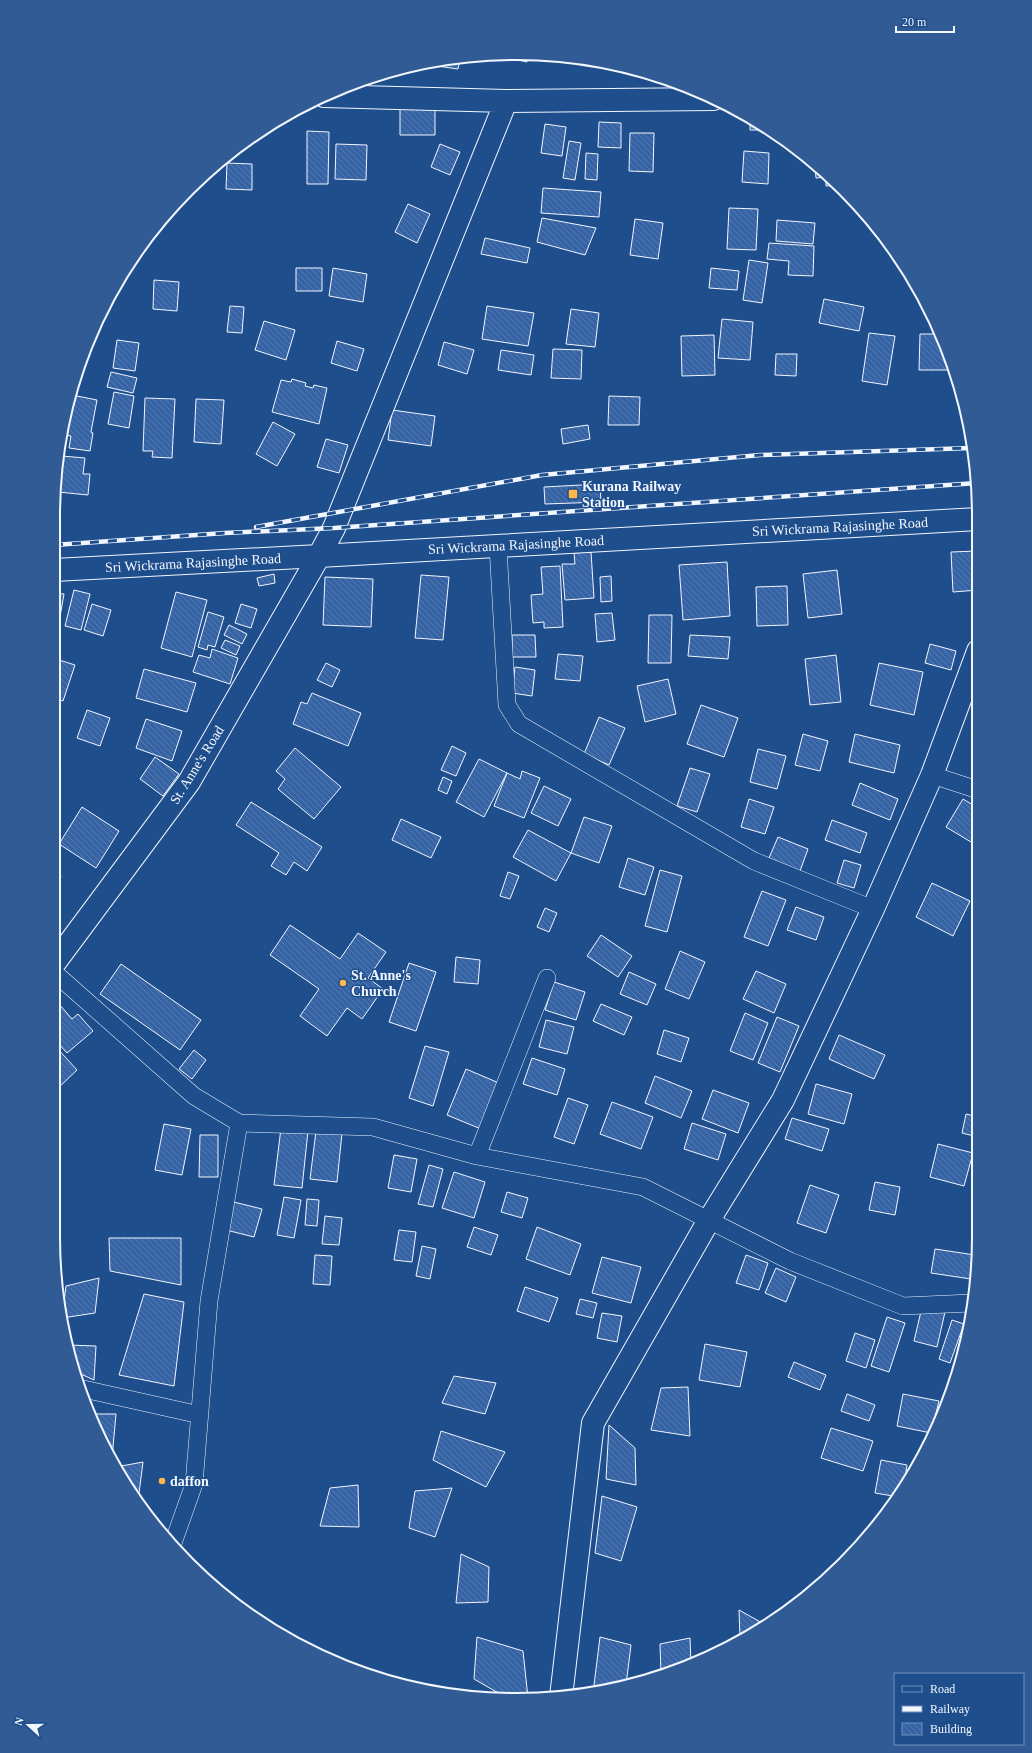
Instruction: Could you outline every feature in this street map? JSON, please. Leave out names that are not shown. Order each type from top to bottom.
[{"type":"street","points":[[338,96],[506,101],[700,99]]},
{"type":"street","name":"St. Anne's Road","points":[[60,956],[190,782],[334,528],[506,101]]},
{"type":"street","name":"Sri Wickrama Rajasinghe Road","points":[[60,570],[498,547],[972,519]]},
{"type":"street","points":[[498,547],[507,705],[519,724],[754,861],[873,908]]},
{"type":"street","points":[[562,1690],[593,1423],[709,1220],[784,1100],[873,908],[932,775],[972,667]]},
{"type":"street","points":[[932,775],[972,788]]},
{"type":"street","points":[[60,978],[194,1096],[238,1123],[373,1127],[477,1156],[643,1188],[790,1261],[904,1306],[967,1303]]},
{"type":"street","points":[[477,1156],[547,978]]},
{"type":"street","points":[[174,1539],[194,1484],[208,1301],[238,1123]]},
{"type":"street","points":[[86,1390],[200,1415]]},
{"type":"building","points":[[459,64],[458,69],[441,67]]},
{"type":"building","points":[[400,106],[435,107],[435,135],[400,135]]},
{"type":"building","points":[[599,122],[621,123],[621,148],[598,147]]},
{"type":"building","points":[[545,124],[566,127],[562,156],[541,153]]},
{"type":"building","points":[[750,125],[758,130],[750,130]]},
{"type":"building","points":[[307,131],[329,132],[328,184],[307,184]]},
{"type":"building","points":[[630,133],[654,133],[653,172],[629,171]]},
{"type":"building","points":[[569,141],[581,143],[575,180],[563,178]]},
{"type":"building","points":[[336,144],[367,145],[366,180],[335,179]]},
{"type":"building","points":[[440,144],[460,152],[450,175],[431,167]]},
{"type":"building","points":[[744,151],[769,153],[768,184],[742,182]]},
{"type":"building","points":[[586,153],[598,154],[597,180],[585,179]]},
{"type":"building","points":[[227,163],[252,164],[252,190],[226,189]]},
{"type":"building","points":[[815,172],[821,177],[816,178]]},
{"type":"building","points":[[543,188],[601,192],[599,217],[541,213]]},
{"type":"building","points":[[408,204],[430,214],[417,243],[395,232]]},
{"type":"building","points":[[729,208],[758,209],[756,250],[727,249]]},
{"type":"building","points":[[542,218],[596,228],[585,255],[537,242]]},
{"type":"building","points":[[635,219],[663,223],[658,259],[630,255]]},
{"type":"building","points":[[777,220],[815,223],[813,244],[776,241]]},
{"type":"building","points":[[485,238],[530,248],[527,263],[481,254]]},
{"type":"building","points":[[769,243],[814,246],[813,276],[788,275],[789,261],[767,259]]},
{"type":"building","points":[[749,260],[768,263],[762,303],[743,300]]},
{"type":"building","points":[[296,268],[322,268],[322,291],[296,291]]},
{"type":"building","points":[[333,268],[367,274],[363,302],[329,296]]},
{"type":"building","points":[[711,268],[739,271],[737,290],[709,288]]},
{"type":"building","points":[[154,280],[179,282],[177,311],[153,309]]},
{"type":"building","points":[[824,299],[864,307],[859,331],[819,323]]},
{"type":"building","points":[[230,306],[244,307],[242,333],[227,332]]},
{"type":"building","points":[[487,306],[534,313],[528,346],[482,339]]},
{"type":"building","points":[[571,309],[599,313],[595,347],[566,344]]},
{"type":"building","points":[[722,319],[753,322],[750,360],[718,358]]},
{"type":"building","points":[[264,321],[295,330],[286,360],[255,350]]},
{"type":"building","points":[[869,333],[895,336],[887,385],[862,381]]},
{"type":"building","points":[[920,334],[934,334],[948,370],[919,370]]},
{"type":"building","points":[[714,335],[715,375],[682,376],[681,336]]},
{"type":"building","points":[[117,340],[139,343],[135,371],[113,368]]},
{"type":"building","points":[[337,341],[364,349],[357,371],[331,363]]},
{"type":"building","points":[[444,342],[474,350],[467,374],[438,365]]},
{"type":"building","points":[[553,349],[582,350],[581,379],[551,378]]},
{"type":"building","points":[[501,350],[534,355],[531,375],[498,370]]},
{"type":"building","points":[[776,354],[797,354],[796,376],[775,375]]},
{"type":"building","points":[[111,372],[137,378],[133,393],[107,387]]},
{"type":"building","points":[[292,379],[306,383],[305,386],[313,388],[314,385],[327,388],[319,424],[272,412],[281,380],[291,382]]},
{"type":"building","points":[[114,392],[134,396],[129,428],[108,424]]},
{"type":"building","points":[[77,396],[97,400],[91,432],[93,433],[90,451],[69,448],[71,436],[68,436]]},
{"type":"building","points":[[609,396],[640,397],[639,425],[608,425]]},
{"type":"building","points":[[145,398],[175,399],[172,458],[152,457],[153,451],[143,451]]},
{"type":"building","points":[[196,399],[224,400],[221,444],[194,442]]},
{"type":"building","points":[[392,410],[435,416],[431,446],[388,440]]},
{"type":"building","points":[[273,422],[295,434],[277,466],[256,454]]},
{"type":"building","points":[[588,425],[590,439],[563,444],[561,429]]},
{"type":"building","points":[[326,439],[348,445],[339,473],[317,467]]},
{"type":"building","points":[[64,456],[85,458],[83,474],[90,474],[88,495],[61,492]]},
{"type":"building","name":"Kurana Railway Station","points":[[600,484],[601,502],[545,504],[544,487]]},
{"type":"building","points":[[972,551],[972,590],[953,592],[951,552]]},
{"type":"building","points":[[591,552],[594,598],[565,600],[562,564],[575,564],[574,553]]},
{"type":"building","points":[[727,562],[730,616],[683,620],[679,565]]},
{"type":"building","points":[[560,566],[563,627],[544,628],[544,622],[533,623],[531,595],[543,594],[541,567]]},
{"type":"building","points":[[837,570],[842,614],[808,618],[803,574]]},
{"type":"building","points":[[274,574],[275,583],[259,586],[257,578]]},
{"type":"building","points":[[421,575],[449,577],[443,640],[415,638]]},
{"type":"building","points":[[611,576],[612,601],[601,602],[600,577]]},
{"type":"building","points":[[325,577],[373,579],[371,627],[323,625]]},
{"type":"building","points":[[787,586],[788,625],[757,626],[756,587]]},
{"type":"building","points":[[74,590],[90,594],[81,630],[65,626]]},
{"type":"building","points":[[176,592],[207,600],[192,657],[161,648]]},
{"type":"building","points":[[60,594],[64,594],[60,617]]},
{"type":"building","points":[[92,604],[111,610],[103,636],[84,630]]},
{"type":"building","points":[[241,604],[257,609],[251,628],[235,623]]},
{"type":"building","points":[[208,612],[224,617],[215,647],[208,645],[207,650],[198,647]]},
{"type":"building","points":[[612,613],[615,640],[597,642],[595,614]]},
{"type":"building","points":[[649,615],[672,615],[671,663],[648,663]]},
{"type":"building","points":[[229,625],[247,634],[242,644],[224,635]]},
{"type":"building","points":[[512,635],[535,635],[536,657],[512,657]]},
{"type":"building","points":[[690,635],[730,637],[728,659],[688,656]]},
{"type":"building","points":[[225,640],[240,646],[236,655],[221,648]]},
{"type":"building","points":[[930,644],[956,651],[951,670],[925,663]]},
{"type":"building","points":[[212,649],[238,658],[230,684],[193,672],[199,655],[210,658]]},
{"type":"building","points":[[558,654],[583,656],[580,681],[555,679]]},
{"type":"building","points":[[836,655],[841,702],[810,705],[805,659]]},
{"type":"building","points":[[60,660],[75,665],[63,701],[60,700]]},
{"type":"building","points":[[326,663],[340,670],[332,687],[317,680]]},
{"type":"building","points":[[879,663],[923,672],[914,715],[870,705]]},
{"type":"building","points":[[515,667],[535,670],[532,696],[512,693]]},
{"type":"building","points":[[144,669],[196,683],[187,712],[136,698]]},
{"type":"building","points":[[668,679],[676,714],[645,722],[637,686]]},
{"type":"building","points":[[312,693],[361,713],[348,746],[293,724],[301,702],[307,704]]},
{"type":"building","points":[[701,705],[738,718],[724,757],[687,744]]},
{"type":"building","points":[[87,710],[110,718],[100,746],[77,738]]},
{"type":"building","points":[[599,717],[625,728],[609,765],[584,754]]},
{"type":"building","points":[[146,719],[182,731],[172,761],[136,748]]},
{"type":"building","points":[[803,734],[828,741],[820,771],[795,765]]},
{"type":"building","points":[[855,734],[900,745],[894,773],[849,762]]},
{"type":"building","points":[[452,746],[466,753],[456,776],[441,770]]},
{"type":"building","points":[[295,748],[341,787],[314,819],[278,789],[285,779],[276,771]]},
{"type":"building","points":[[758,749],[786,756],[777,789],[750,782]]},
{"type":"building","points":[[155,757],[179,774],[163,796],[140,779]]},
{"type":"building","points":[[479,759],[507,773],[484,817],[456,802]]},
{"type":"building","points":[[690,768],[710,774],[697,812],[677,806]]},
{"type":"building","points":[[522,771],[540,778],[524,818],[494,806],[507,773],[520,779]]},
{"type":"building","points":[[443,777],[452,781],[447,794],[438,790]]},
{"type":"building","points":[[860,783],[898,799],[890,820],[852,805]]},
{"type":"building","points":[[544,786],[571,799],[558,826],[531,813]]},
{"type":"building","points":[[749,799],[774,807],[765,834],[741,827]]},
{"type":"building","points":[[963,799],[972,804],[972,843],[946,827]]},
{"type":"building","points":[[251,802],[322,847],[307,871],[294,862],[286,875],[271,866],[279,853],[236,825]]},
{"type":"building","points":[[82,807],[119,831],[96,868],[60,845]]},
{"type":"building","points":[[584,817],[612,826],[599,863],[571,853]]},
{"type":"building","points":[[401,819],[441,837],[431,858],[392,840]]},
{"type":"building","points":[[832,820],[867,833],[860,853],[825,840]]},
{"type":"building","points":[[528,830],[571,853],[556,881],[513,857]]},
{"type":"building","points":[[778,837],[808,849],[800,871],[769,858]]},
{"type":"building","points":[[628,858],[654,867],[645,895],[619,887]]},
{"type":"building","points":[[844,860],[861,865],[854,888],[837,883]]},
{"type":"building","points":[[660,870],[682,876],[667,932],[645,926]]},
{"type":"building","points":[[508,872],[519,876],[510,899],[500,896]]},
{"type":"building","points":[[932,883],[970,901],[953,936],[916,917]]},
{"type":"building","points":[[762,891],[786,900],[768,946],[744,937]]},
{"type":"building","points":[[796,907],[824,917],[816,940],[787,930]]},
{"type":"building","points":[[545,908],[557,913],[549,932],[537,927]]},
{"type":"building","name":"St. Anne's Church","points":[[290,925],[340,959],[358,933],[386,952],[368,978],[383,989],[362,1019],[347,1008],[327,1036],[300,1016],[319,989],[270,955]]},
{"type":"building","points":[[601,935],[632,956],[618,977],[587,956]]},
{"type":"building","points":[[680,951],[705,962],[689,999],[665,989]]},
{"type":"building","points":[[456,957],[480,960],[478,984],[454,982]]},
{"type":"building","points":[[409,963],[436,972],[416,1031],[389,1022]]},
{"type":"building","points":[[121,964],[201,1020],[180,1050],[100,994]]},
{"type":"building","points":[[756,971],[786,984],[774,1013],[743,999]]},
{"type":"building","points":[[629,972],[656,984],[647,1005],[620,994]]},
{"type":"building","points":[[554,982],[585,992],[576,1020],[545,1010]]},
{"type":"building","points":[[601,1004],[632,1017],[624,1035],[593,1021]]},
{"type":"building","points":[[60,1005],[72,1019],[78,1014],[93,1031],[67,1053],[60,1045]]},
{"type":"building","points":[[745,1013],[768,1023],[753,1060],[730,1051]]},
{"type":"building","points":[[777,1017],[799,1026],[780,1072],[758,1063]]},
{"type":"building","points":[[546,1020],[574,1027],[567,1054],[539,1047]]},
{"type":"building","points":[[664,1030],[689,1038],[681,1062],[657,1054]]},
{"type":"building","points":[[839,1035],[885,1055],[874,1079],[829,1059]]},
{"type":"building","points":[[425,1046],[449,1052],[433,1106],[409,1098]]},
{"type":"building","points":[[194,1050],[206,1060],[192,1079],[179,1069]]},
{"type":"building","points":[[60,1051],[77,1070],[60,1086]]},
{"type":"building","points":[[532,1058],[565,1069],[557,1095],[523,1084]]},
{"type":"building","points":[[466,1069],[499,1083],[481,1129],[447,1115]]},
{"type":"building","points":[[655,1076],[692,1091],[681,1118],[645,1103]]},
{"type":"building","points":[[816,1084],[852,1094],[844,1124],[808,1114]]},
{"type":"building","points":[[713,1090],[749,1103],[738,1133],[702,1119]]},
{"type":"building","points":[[568,1098],[588,1105],[574,1144],[554,1137]]},
{"type":"building","points":[[612,1102],[653,1117],[641,1149],[600,1134]]},
{"type":"building","points":[[966,1114],[972,1116],[972,1136],[962,1133]]},
{"type":"building","points":[[792,1118],[829,1129],[822,1151],[785,1139]]},
{"type":"building","points":[[692,1123],[726,1134],[718,1160],[684,1149]]},
{"type":"building","points":[[164,1124],[191,1129],[182,1175],[155,1170]]},
{"type":"building","points":[[281,1128],[308,1131],[302,1188],[274,1185]]},
{"type":"building","points":[[316,1131],[342,1133],[337,1182],[310,1179]]},
{"type":"building","points":[[200,1135],[218,1135],[218,1177],[199,1177]]},
{"type":"building","points":[[938,1144],[972,1153],[964,1186],[930,1177]]},
{"type":"building","points":[[394,1155],[417,1159],[411,1192],[388,1188]]},
{"type":"building","points":[[429,1165],[443,1169],[433,1207],[418,1204]]},
{"type":"building","points":[[454,1172],[485,1182],[474,1218],[442,1208]]},
{"type":"building","points":[[875,1182],[900,1187],[895,1215],[869,1210]]},
{"type":"building","points":[[810,1185],[839,1195],[826,1233],[797,1223]]},
{"type":"building","points":[[507,1192],[528,1198],[522,1218],[501,1212]]},
{"type":"building","points":[[284,1197],[301,1200],[294,1238],[277,1235]]},
{"type":"building","points":[[307,1199],[319,1200],[317,1226],[305,1225]]},
{"type":"building","points":[[234,1202],[262,1209],[254,1237],[226,1230]]},
{"type":"building","points":[[325,1216],[342,1218],[339,1245],[322,1244]]},
{"type":"building","points":[[474,1227],[498,1235],[491,1255],[467,1247]]},
{"type":"building","points":[[537,1227],[581,1244],[570,1275],[526,1259]]},
{"type":"building","points":[[399,1230],[416,1232],[412,1262],[394,1260]]},
{"type":"building","points":[[109,1238],[181,1238],[181,1285],[110,1271]]},
{"type":"building","points":[[422,1246],[436,1249],[430,1279],[416,1276]]},
{"type":"building","points":[[935,1249],[971,1254],[970,1279],[931,1273]]},
{"type":"building","points":[[315,1255],[332,1256],[330,1285],[313,1284]]},
{"type":"building","points":[[746,1255],[768,1263],[759,1290],[736,1283]]},
{"type":"building","points":[[602,1257],[641,1267],[631,1303],[592,1293]]},
{"type":"building","points":[[776,1268],[796,1277],[786,1302],[765,1293]]},
{"type":"building","points":[[99,1278],[95,1313],[67,1317],[64,1299],[66,1286]]},
{"type":"building","points":[[525,1287],[558,1298],[549,1322],[517,1311]]},
{"type":"building","points":[[144,1294],[184,1302],[174,1386],[119,1375]]},
{"type":"building","points":[[580,1299],[597,1303],[593,1318],[576,1314]]},
{"type":"building","points":[[922,1307],[945,1312],[937,1347],[914,1341]]},
{"type":"building","points":[[602,1313],[622,1316],[617,1342],[597,1338]]},
{"type":"building","points":[[887,1317],[905,1323],[889,1372],[871,1366]]},
{"type":"building","points":[[952,1320],[963,1324],[950,1363],[939,1359]]},
{"type":"building","points":[[855,1333],[875,1340],[866,1368],[846,1361]]},
{"type":"building","points":[[705,1344],[747,1352],[740,1387],[699,1380]]},
{"type":"building","points":[[74,1345],[96,1346],[94,1380],[81,1374]]},
{"type":"building","points":[[794,1362],[826,1375],[820,1390],[788,1377]]},
{"type":"building","points":[[454,1376],[496,1383],[485,1414],[442,1403]]},
{"type":"building","points":[[688,1387],[690,1436],[651,1430],[661,1388]]},
{"type":"building","points":[[847,1394],[875,1405],[869,1421],[841,1411]]},
{"type":"building","points":[[903,1394],[939,1401],[935,1416],[928,1432],[897,1426]]},
{"type":"building","points":[[96,1414],[116,1414],[113,1450]]},
{"type":"building","points":[[609,1425],[635,1448],[636,1485],[606,1479]]},
{"type":"building","points":[[831,1428],[873,1441],[863,1471],[821,1458]]},
{"type":"building","points":[[441,1431],[505,1452],[486,1487],[433,1460]]},
{"type":"building","points":[[881,1460],[907,1465],[906,1473],[891,1496],[875,1493]]},
{"type":"building","points":[[143,1462],[139,1493],[137,1490],[122,1466]]},
{"type":"building","points":[[358,1485],[359,1527],[320,1526],[330,1488]]},
{"type":"building","points":[[452,1488],[435,1537],[409,1528],[415,1491]]},
{"type":"building","points":[[602,1496],[637,1507],[621,1561],[595,1553]]},
{"type":"building","points":[[461,1554],[489,1567],[488,1602],[456,1603]]},
{"type":"building","points":[[739,1610],[760,1622],[740,1634]]},
{"type":"building","points":[[477,1637],[523,1651],[527,1693],[497,1692],[474,1679]]},
{"type":"building","points":[[600,1637],[631,1645],[627,1679],[594,1686]]},
{"type":"building","points":[[690,1638],[691,1658],[661,1670],[660,1644]]},
{"type":"railway","points":[[256,527],[542,475],[760,455],[967,448]]},
{"type":"railway","points":[[60,545],[225,533],[334,528],[971,483]]},
{"type":"place","name":"Kurana Railway Station","points":[[573,494]]},
{"type":"place","name":"St. Anne's Church","points":[[343,983]]},
{"type":"place","name":"daffon","points":[[162,1481]]}]
